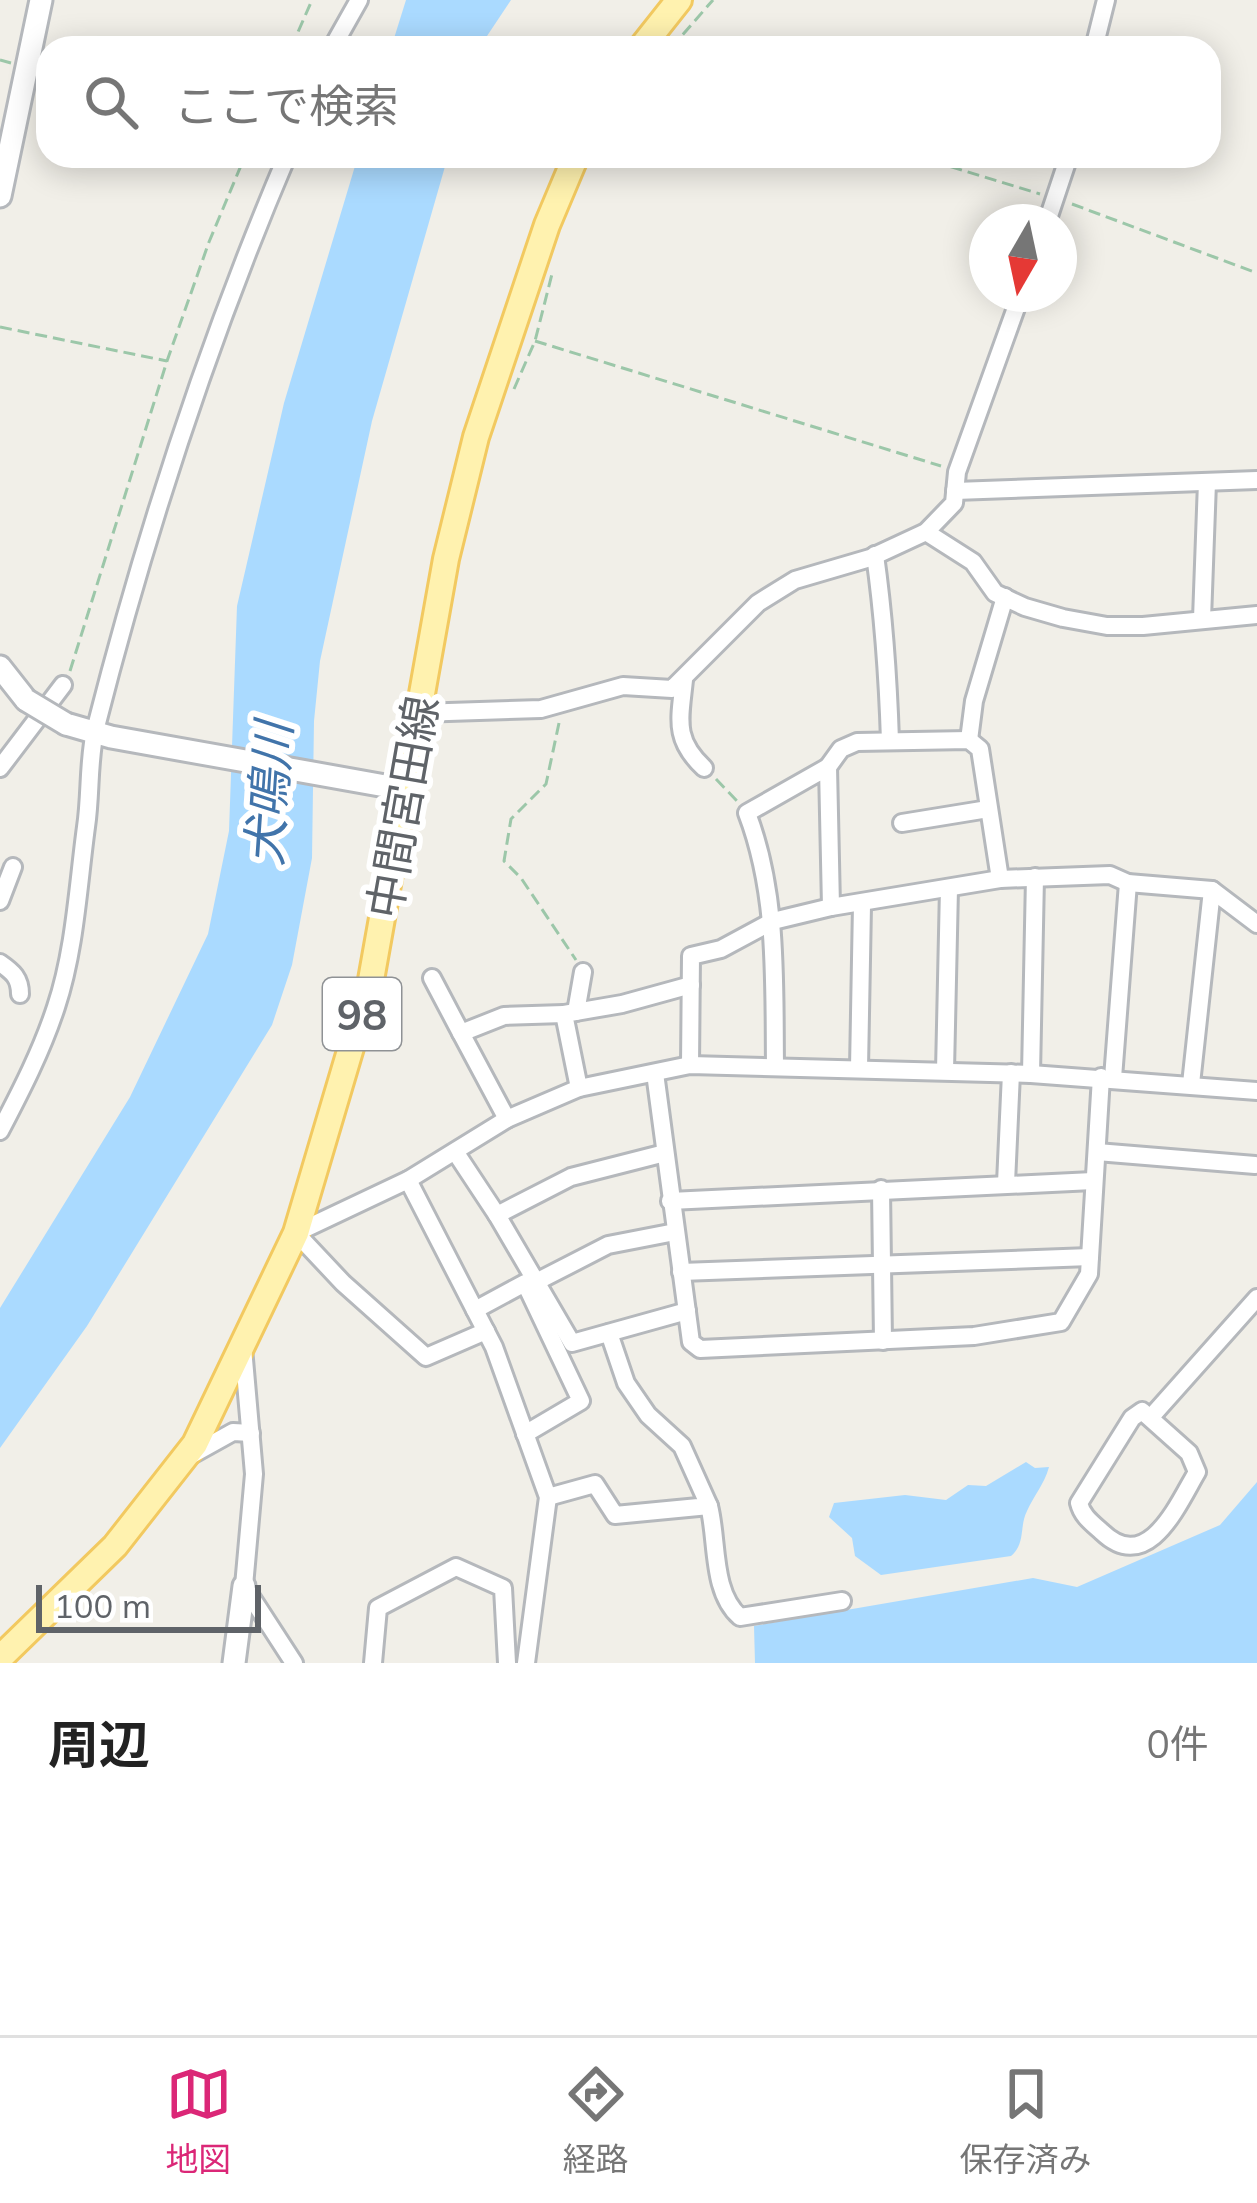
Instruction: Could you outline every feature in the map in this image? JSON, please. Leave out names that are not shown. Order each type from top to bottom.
[{"type":"main road","points":[[650,36],[679,0]]},
{"type":"main road","name":"中間宮田線","points":[[0,1658],[115,1546],[182,1461],[243,1348],[296,1233],[371,980],[392,786],[418,713],[446,559],[476,437],[547,224],[571,168]]},
{"type":"street","points":[[0,196],[41,0]]},
{"type":"street","points":[[339,36],[359,0]]},
{"type":"street","points":[[1097,36],[1106,0]]},
{"type":"street","points":[[0,1131],[57,1004],[102,735],[204,369],[281,168]]},
{"type":"street","points":[[1053,204],[1065,168]]},
{"type":"street","points":[[418,713],[541,709],[623,686],[672,688],[758,603],[795,580],[875,555],[926,532],[954,503],[957,472],[1015,312]]},
{"type":"street","points":[[955,491],[1257,480]]},
{"type":"street","points":[[1202,619],[1207,482]]},
{"type":"street","points":[[926,532],[973,562],[994,592],[1025,607],[1107,626],[1257,615]]},
{"type":"street","points":[[875,555],[886,630],[885,675],[892,686],[890,741]]},
{"type":"street","points":[[969,740],[974,701],[1004,597]]},
{"type":"street","points":[[0,667],[26,700],[66,724],[102,735],[392,786]]},
{"type":"street","points":[[684,680],[680,736],[704,768]]},
{"type":"street","points":[[0,768],[63,685]]},
{"type":"street","points":[[775,1066],[774,933],[760,850],[747,814],[828,767],[841,749],[856,742],[969,740],[980,749],[1000,879]]},
{"type":"street","points":[[828,767],[831,907]]},
{"type":"street","points":[[902,823],[988,809]]},
{"type":"street","points":[[0,901],[14,867]]},
{"type":"street","points":[[690,1064],[691,956],[721,949],[770,923],[831,907],[1000,879],[1110,875],[1128,884],[1212,890],[1257,924]]},
{"type":"street","points":[[1031,1074],[1035,877]]},
{"type":"street","points":[[656,1073],[691,1342],[700,1349],[974,1336],[1061,1322],[1089,1274],[1093,1181],[1128,884]]},
{"type":"street","points":[[945,1071],[949,887]]},
{"type":"street","points":[[1192,1084],[1212,890]]},
{"type":"street","points":[[859,1068],[862,905]]},
{"type":"street","points":[[0,964],[13,972],[20,994]]},
{"type":"street","points":[[579,1088],[570,1013],[583,972]]},
{"type":"street","points":[[432,978],[507,1119]]},
{"type":"street","points":[[461,1033],[504,1016],[570,1013],[691,985]]},
{"type":"street","points":[[486,1331],[426,1358],[296,1233],[409,1180],[507,1119],[579,1088],[690,1064],[1011,1073],[1257,1091]]},
{"type":"street","points":[[1006,1183],[1011,1073]]},
{"type":"street","points":[[1097,1152],[1256,1165]]},
{"type":"street","points":[[456,1153],[572,1343],[687,1311]]},
{"type":"street","points":[[497,1215],[571,1177],[664,1153]]},
{"type":"street","points":[[409,1180],[486,1331],[548,1497],[526,1663]]},
{"type":"street","points":[[670,1201],[1093,1181]]},
{"type":"street","points":[[881,1189],[883,1340]]},
{"type":"street","points":[[538,1281],[608,1244],[675,1232]]},
{"type":"street","points":[[681,1272],[1090,1257]]},
{"type":"street","points":[[475,1310],[525,1282],[581,1401],[525,1434]]},
{"type":"street","points":[[1151,1417],[1257,1298]]},
{"type":"street","points":[[609,1333],[626,1383],[648,1415],[682,1446],[709,1506],[720,1579],[730,1608],[740,1616],[842,1601]]},
{"type":"street","points":[[234,1663],[254,1474],[243,1348]]},
{"type":"street","points":[[1142,1412],[1151,1417],[1189,1453],[1197,1472],[1161,1533],[1138,1545],[1113,1543],[1081,1512],[1079,1503],[1132,1418],[1142,1412]]},
{"type":"street","points":[[182,1461],[232,1432],[251,1433]]},
{"type":"street","points":[[548,1497],[595,1484],[615,1515],[709,1506]]},
{"type":"street","points":[[374,1663],[378,1608],[456,1567],[502,1588],[507,1663]]},
{"type":"street","points":[[244,1586],[294,1663]]},
{"type":"path","points":[[296,36],[312,0]]},
{"type":"path","points":[[682,36],[713,0]]},
{"type":"path","points":[[63,685],[75,662],[167,361],[208,242],[240,168]]},
{"type":"path","points":[[956,168],[1055,198],[1257,274]]},
{"type":"path","points":[[0,327],[167,361]]},
{"type":"path","points":[[535,341],[957,472]]},
{"type":"path","points":[[558,703],[559,729],[546,784],[511,819],[504,861],[521,878],[583,972]]},
{"type":"path","points":[[704,768],[747,814]]},
{"type":"water","points":[[406,0],[511,0],[487,36],[395,36]]},
{"type":"water","name":"犬鳴川","points":[[354,168],[445,168],[372,421],[320,661],[312,858],[292,965],[272,1025],[87,1326],[0,1448],[0,1308],[130,1097],[208,934],[229,831],[237,606],[284,403]]},
{"type":"water","points":[[1026,1462],[1035,1468],[1049,1467],[1011,1556],[881,1575],[855,1556],[852,1538],[829,1517],[834,1503],[905,1495],[946,1500],[968,1485],[986,1486]]},
{"type":"water","points":[[1257,1482],[1257,1663],[755,1663],[754,1626],[1033,1578],[1077,1587],[1220,1525]]}]
